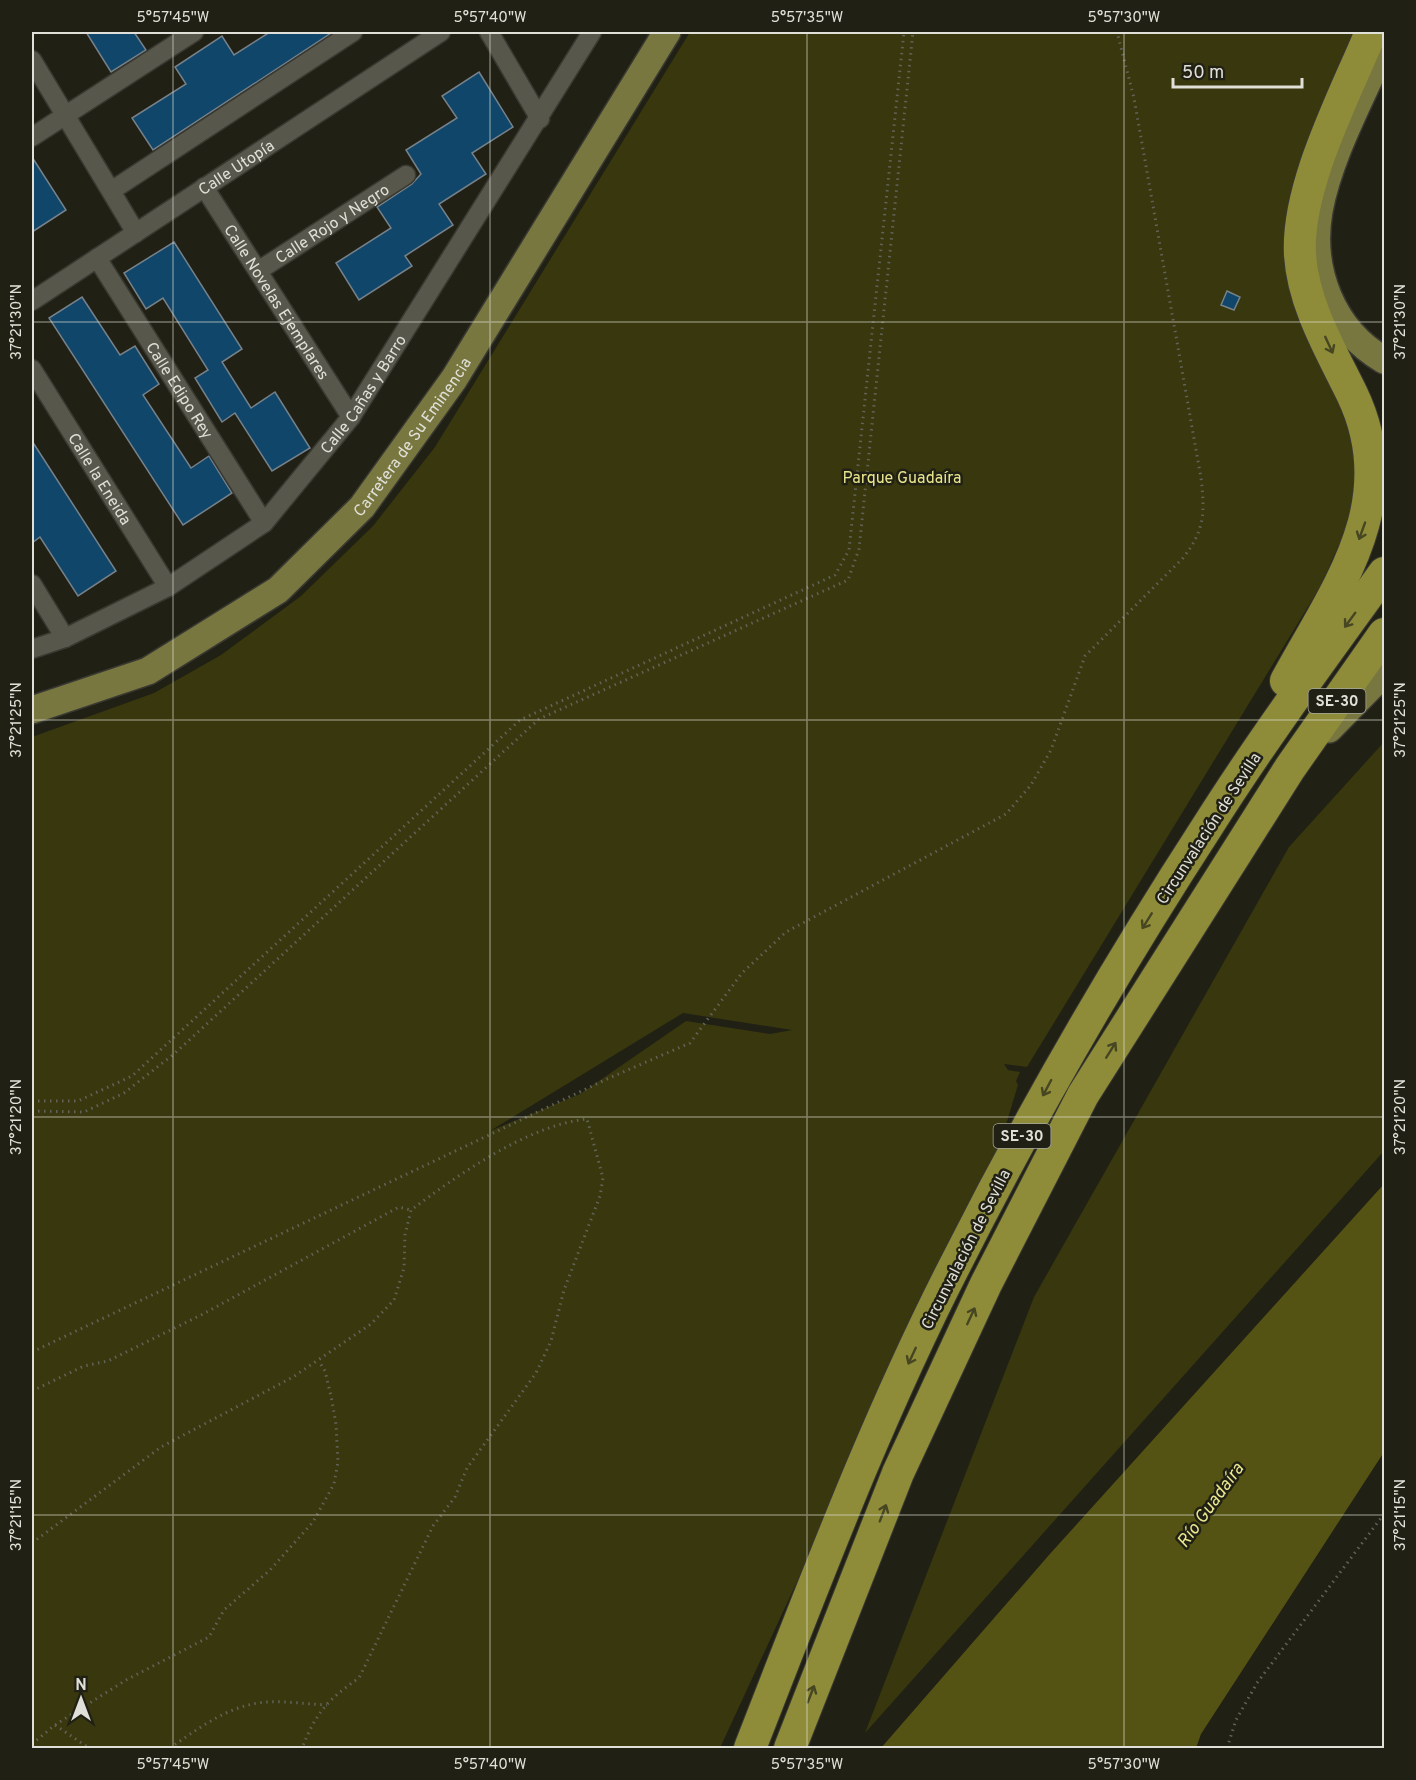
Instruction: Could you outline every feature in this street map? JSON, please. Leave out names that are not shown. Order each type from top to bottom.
[{"type":"highway","points":[[1209,823],[1350,563],[1368,514],[1371,478],[1367,440],[1355,400],[1306,290],[1300,255],[1300,222],[1310,181],[1371,32]]},
{"type":"highway","name":"Circunvalación de Sevilla","points":[[750,1749],[863,1460],[953,1267],[1052,1080],[1132,944],[1209,823],[1384,573]]},
{"type":"highway","name":"SE-30","points":[[790,1749],[898,1473],[997,1263],[1083,1095],[1290,768],[1384,634]]},
{"type":"main road","name":"Carretera de Su Eminencia","points":[[32,710],[148,670],[158,664],[278,590],[362,507],[454,380],[667,32]]},
{"type":"main road","points":[[1384,46],[1333,165],[1319,211],[1317,246],[1322,280],[1334,312],[1351,334],[1384,360]]},
{"type":"main road","points":[[1290,768],[1384,673]]},
{"type":"street","points":[[32,137],[194,32]]},
{"type":"street","points":[[111,191],[353,32]]},
{"type":"street","points":[[489,32],[540,119]]},
{"type":"street","name":"Calle Cañas y Barro","points":[[32,650],[66,638],[168,587],[264,523],[351,417],[540,119],[592,32]]},
{"type":"street","name":"Calle Utopía","points":[[32,301],[434,34]]},
{"type":"street","points":[[32,60],[67,114],[136,233]]},
{"type":"street","name":"Calle Rojo y Negro","points":[[258,271],[406,175]]},
{"type":"street","name":"Calle Novelas Ejemplares","points":[[204,188],[351,417]]},
{"type":"street","name":"Calle Edipo Rey","points":[[98,258],[264,523]]},
{"type":"street","name":"Calle la Eneida","points":[[32,369],[168,587]]},
{"type":"street","points":[[32,584],[66,638]]},
{"type":"path","points":[[32,1101],[78,1101],[132,1076],[520,720],[835,575],[849,550],[904,32]]},
{"type":"path","points":[[32,1111],[84,1112],[124,1093],[174,1054],[539,719],[848,580],[859,549],[913,32]]},
{"type":"path","points":[[32,1352],[596,1084],[690,1042],[742,973],[786,932],[1006,814],[1031,785],[1051,750],[1085,656],[1183,558],[1196,541],[1205,512],[1199,466],[1134,98],[1117,32]]},
{"type":"path","points":[[32,1543],[161,1447],[249,1402],[319,1360],[371,1324],[394,1300],[404,1268],[405,1235],[411,1210],[472,1166],[568,1121],[587,1119],[603,1178],[600,1196],[564,1290],[551,1341],[536,1372],[467,1468],[454,1497],[433,1526],[359,1678],[314,1718],[302,1749]]},
{"type":"path","points":[[32,1391],[84,1366],[108,1361],[399,1207],[411,1210]]},
{"type":"path","points":[[32,1744],[55,1725],[126,1680],[209,1637],[224,1610],[270,1570],[313,1522],[334,1484],[338,1462],[336,1424],[331,1396],[319,1360]]},
{"type":"path","points":[[1227,1749],[1236,1720],[1257,1683],[1384,1514]]},
{"type":"path","points":[[170,1749],[209,1722],[241,1706],[267,1702],[327,1705]]},
{"type":"path","points":[[55,1725],[89,1749]]},
{"type":"green space","name":"Parque Guadaíra","points":[[690,32],[1354,32],[1308,139],[1287,214],[1284,258],[1301,325],[1334,387],[1357,445],[1357,504],[1320,587],[1027,1067],[1004,1064],[1008,1070],[1020,1072],[1002,1138],[720,1748],[32,1748],[32,737],[154,693],[221,655],[301,596],[373,526],[435,447]],"holes":[[[683,1013],[792,1030],[770,1034],[686,1021],[580,1094],[490,1131]]]},
{"type":"green space","points":[[1384,742],[1384,1151],[865,1733],[1034,1297],[1289,847]]},
{"type":"water","name":"Río Guadaíra","points":[[1384,1184],[1384,1452],[1201,1734],[1196,1748],[881,1748],[1049,1555]]},
{"type":"building","points":[[86,32],[134,32],[146,50],[111,72]]},
{"type":"building","points":[[270,32],[333,32],[153,150],[132,118],[186,84],[175,67],[222,36],[234,55]]},
{"type":"building","points":[[479,72],[513,127],[472,153],[486,174],[439,204],[453,225],[405,256],[412,266],[359,300],[336,263],[391,228],[377,207],[412,184],[421,174],[406,150],[457,118],[442,96]]},
{"type":"building","points":[[32,157],[66,210],[32,232]]},
{"type":"building","points":[[174,242],[242,349],[222,362],[251,408],[275,392],[310,448],[272,471],[235,413],[222,422],[195,378],[208,370],[163,298],[146,309],[124,273]]},
{"type":"building","points":[[1227,291],[1240,297],[1234,310],[1221,305]]},
{"type":"building","points":[[82,297],[120,355],[135,346],[159,384],[143,395],[191,468],[209,456],[232,493],[183,525],[49,318]]},
{"type":"building","points":[[32,441],[116,571],[78,596],[40,537],[32,543]]}]
